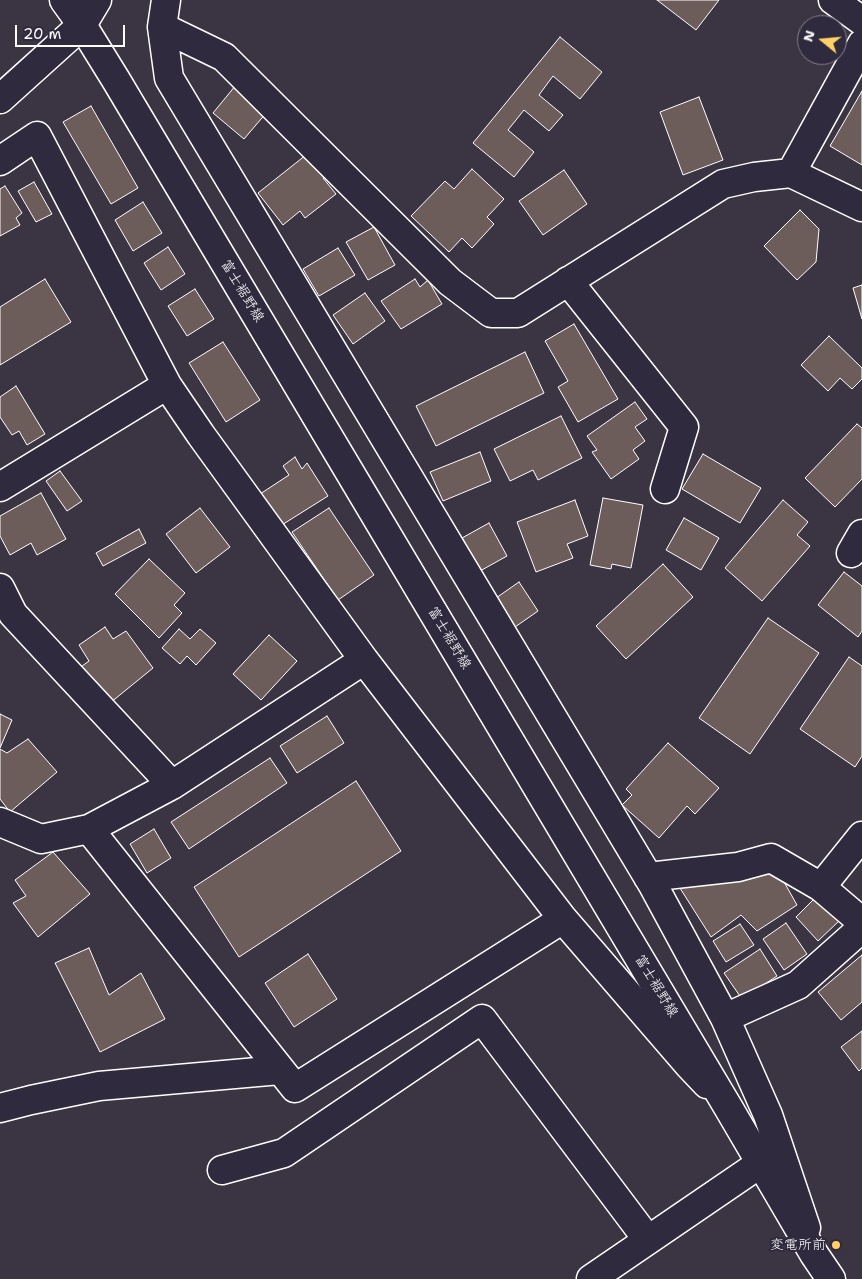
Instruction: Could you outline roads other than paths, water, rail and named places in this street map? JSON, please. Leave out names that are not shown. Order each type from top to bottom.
[{"type":"street","name":"富士裾野線","points":[[64,0],[82,25],[137,115],[830,1279]]},
{"type":"street","points":[[0,99],[82,25],[97,0]]},
{"type":"street","points":[[166,0],[162,27],[169,78],[648,878],[725,1018],[768,1115],[814,1254]]},
{"type":"street","points":[[832,0],[862,21]]},
{"type":"street","points":[[162,27],[224,57],[450,282],[491,313],[518,312],[723,184],[754,177],[791,173],[862,207]]},
{"type":"street","points":[[791,173],[862,44]]},
{"type":"street","points":[[0,161],[37,136],[167,385],[201,435],[364,660],[564,919],[683,1058],[728,1107]]},
{"type":"street","points":[[568,281],[684,427],[665,489]]},
{"type":"street","points":[[0,487],[167,385]]},
{"type":"street","points":[[0,588],[13,614],[172,784]]},
{"type":"street","points":[[0,822],[41,839],[89,829],[172,784],[364,660]]},
{"type":"street","points":[[89,829],[295,1088],[564,919]]},
{"type":"street","points":[[821,887],[862,836]]},
{"type":"street","points":[[648,878],[738,867],[771,858],[821,887],[862,922]]},
{"type":"street","points":[[725,1018],[798,985],[862,928]]},
{"type":"street","points":[[222,1170],[284,1153],[482,1019],[648,1240]]},
{"type":"street","points":[[0,1108],[100,1086],[280,1070]]},
{"type":"street","points":[[591,1279],[761,1163]]},
{"type":"place","name":"変電所前","points":[[836,1245]]}]
